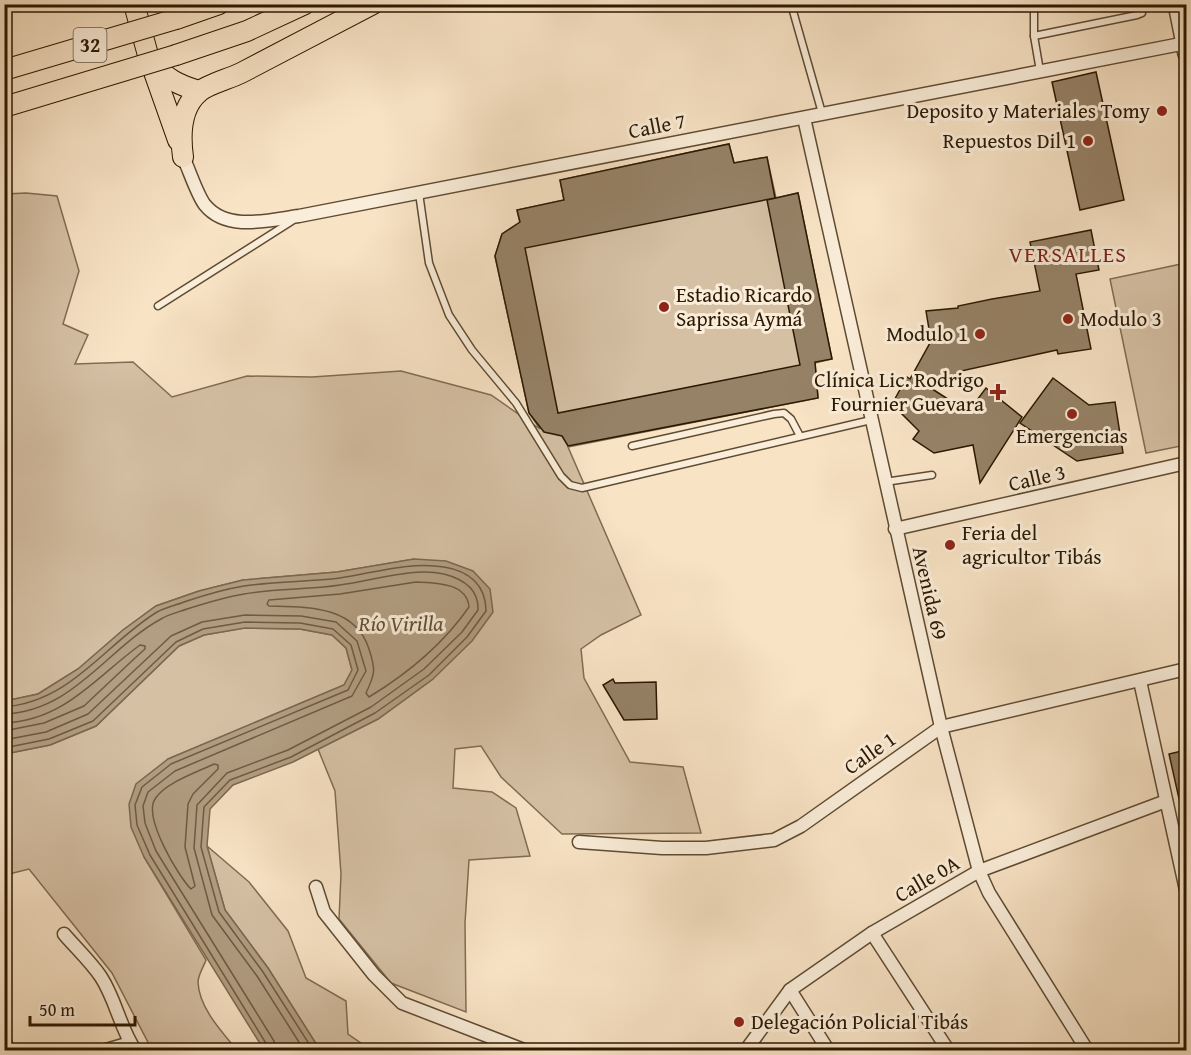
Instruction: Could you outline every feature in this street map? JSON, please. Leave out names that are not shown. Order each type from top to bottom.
[{"type":"highway","points":[[134,4],[148,55],[183,157]]},
{"type":"highway","name":"32","points":[[4,70],[219,4]]},
{"type":"highway","name":"32","points":[[4,107],[247,31],[305,4]]},
{"type":"highway","points":[[183,157],[180,139],[182,122],[189,105],[199,92],[373,4]]},
{"type":"highway","points":[[148,55],[160,73],[178,85],[199,92]]},
{"type":"street","points":[[1176,4],[1186,47]]},
{"type":"street","name":"Calle 7","points":[[299,216],[1040,72],[1186,47]]},
{"type":"street","name":"Avenida 69","points":[[804,118],[940,727],[979,872],[989,892],[1087,1050]]},
{"type":"street","points":[[183,157],[204,204],[225,220],[248,222],[299,216]]},
{"type":"street","name":"Calle 3","points":[[896,529],[1186,463]]},
{"type":"street","name":"Calle 1","points":[[579,842],[662,848],[706,848],[781,838],[940,727],[1186,669]]},
{"type":"street","points":[[1140,681],[1186,882]]},
{"type":"street","name":"Calle 0A","points":[[746,1050],[790,990],[872,933],[979,872],[1166,801]]},
{"type":"street","points":[[316,887],[324,912],[374,975],[402,1003],[524,1050]]},
{"type":"street","points":[[872,933],[948,1050]]},
{"type":"street","points":[[64,934],[101,977],[118,1010],[132,1047],[106,1050]]},
{"type":"street","points":[[790,990],[828,1050]]},
{"type":"street","points":[[4,1039],[8,1050]]},
{"type":"lane","points":[[791,4],[822,114]]},
{"type":"lane","points":[[1037,4],[1034,10],[1034,36],[1040,72]]},
{"type":"lane","points":[[1034,36],[1137,15],[1142,13],[1142,4]]},
{"type":"lane","points":[[419,193],[429,263],[449,315],[472,350],[516,403],[561,476],[570,485],[582,488],[871,420]]},
{"type":"lane","name":"Calle 7","points":[[158,306],[299,216]]},
{"type":"lane","points":[[632,446],[784,413],[791,419],[800,436]]},
{"type":"lane","points":[[885,482],[932,475]]},
{"type":"shaded area","points":[[729,144],[734,163],[767,157],[776,198],[798,193],[832,359],[815,363],[818,398],[568,447],[641,615],[601,635],[581,649],[584,678],[630,762],[683,767],[701,833],[562,834],[501,777],[481,746],[455,749],[453,788],[492,792],[516,808],[530,856],[469,860],[465,923],[466,1012],[391,983],[339,919],[341,874],[335,791],[318,749],[378,719],[433,679],[414,559],[337,572],[243,580],[199,591],[156,606],[123,630],[78,669],[38,694],[5,701],[5,194],[26,193],[57,196],[79,271],[63,324],[88,335],[75,364],[133,362],[172,397],[247,376],[312,377],[401,371],[491,395],[540,429],[529,413],[495,256],[502,234],[520,223],[517,210],[564,200],[560,180]]},
{"type":"shaded area","points":[[1186,263],[1186,445],[1146,453],[1110,279]]},
{"type":"shaded area","points":[[244,628],[300,629],[332,635],[346,648],[352,670],[344,685],[168,759],[144,857],[206,960],[198,982],[202,1001],[212,1019],[237,1050],[152,1050],[112,973],[29,869],[5,875],[4,754],[50,745],[96,726],[179,646],[204,635]]},
{"type":"shaded area","points":[[207,846],[249,882],[288,931],[306,978],[346,1001],[348,1034],[371,1050],[320,1050],[268,968],[225,910]]},
{"type":"water","name":"Río Virilla","points":[[414,559],[446,561],[473,571],[490,589],[493,612],[472,641],[433,679],[378,719],[293,762],[233,785],[210,809],[207,846],[225,910],[268,968],[320,1050],[264,1050],[144,857],[131,827],[129,804],[136,784],[168,759],[344,685],[352,670],[346,648],[332,635],[300,629],[245,628],[204,635],[179,646],[96,726],[50,745],[5,754],[5,701],[38,694],[78,669],[123,630],[156,606],[199,591],[243,580],[337,572]]},
{"type":"building","name":"Repuestos Dil 1","points":[[1096,72],[1124,200],[1080,210],[1052,82]]},
{"type":"building","points":[[729,144],[734,163],[767,157],[775,198],[525,248],[558,413],[800,365],[767,200],[798,193],[832,359],[815,362],[818,398],[568,446],[562,436],[544,432],[529,413],[495,256],[502,234],[520,222],[517,210],[564,200],[560,180]]},
{"type":"building","points":[[1091,230],[1099,270],[1076,274],[1091,349],[1058,354],[1057,350],[961,371],[962,377],[926,385],[968,412],[986,388],[1022,417],[980,483],[973,445],[934,453],[913,439],[919,431],[892,404],[907,377],[910,379],[931,341],[926,311],[958,308],[958,306],[1040,291],[1030,242]]},
{"type":"building","name":"Emergencias","points":[[1053,378],[1089,405],[1115,402],[1123,453],[1077,461],[1020,423]]},
{"type":"building","points":[[613,679],[615,683],[656,682],[657,719],[624,720],[603,685]]},
{"type":"building","points":[[1186,750],[1186,812],[1182,812],[1169,754]]},
{"type":"place","name":"Deposito y Materiales Tomy","points":[[1162,111]]},
{"type":"place","name":"Repuestos Dil 1","points":[[1088,141]]},
{"type":"place","name":"Estadio Ricardo Saprissa Aymá","points":[[664,307]]},
{"type":"place","name":"Modulo 3","points":[[1068,319]]},
{"type":"place","name":"Modulo 1","points":[[980,334]]},
{"type":"place","name":"Clínica Lic. Rodrigo Fournier Guevara","points":[[998,392]]},
{"type":"place","name":"Emergencias","points":[[1072,414]]},
{"type":"place","name":"Feria del agricultor Tibás","points":[[950,545]]},
{"type":"place","name":"Delegación Policial Tibás","points":[[739,1022]]},
{"type":"district","name":"VERSALLES","points":[[1068,254]]}]
